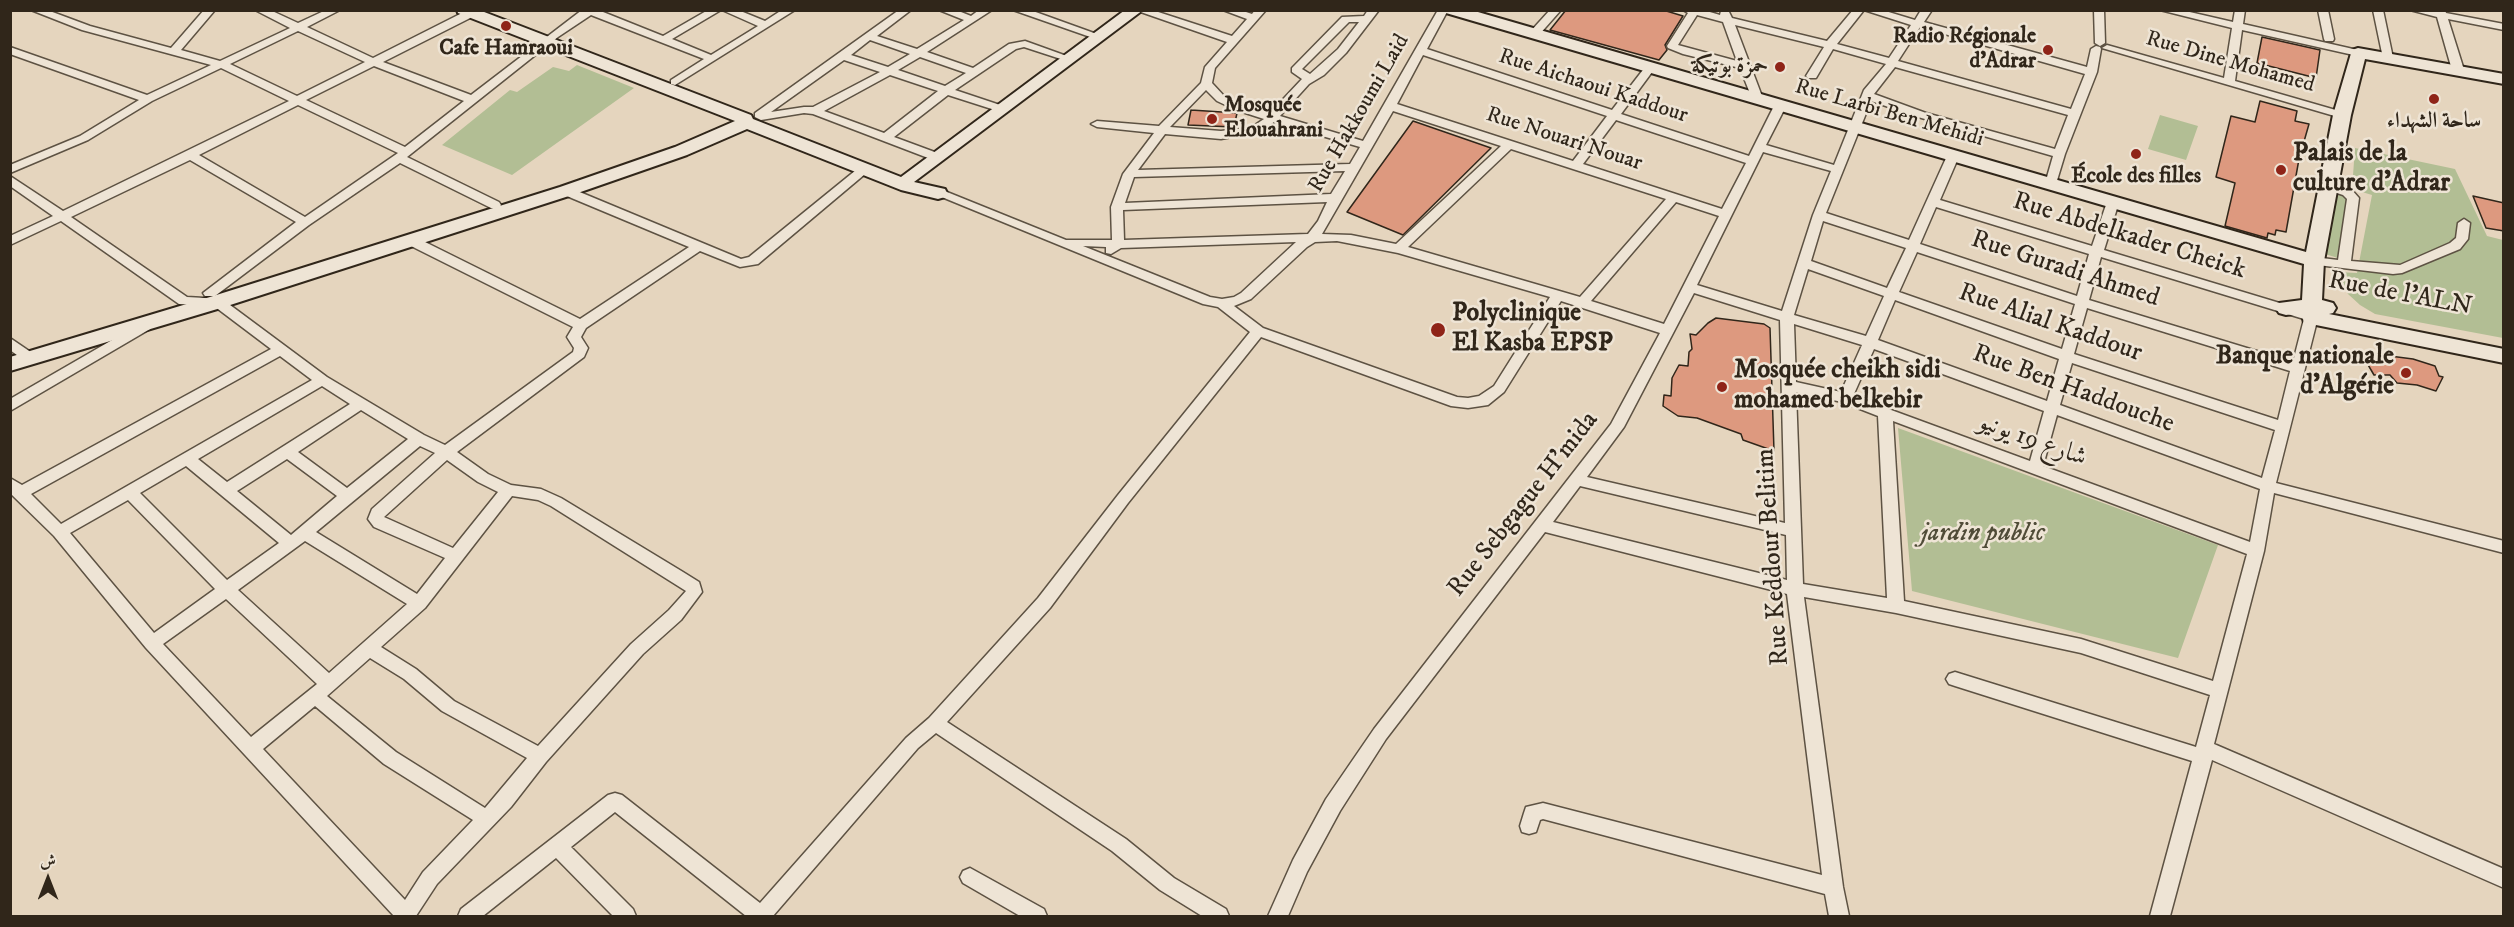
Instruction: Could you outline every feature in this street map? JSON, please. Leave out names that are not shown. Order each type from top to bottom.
[{"type":"street","points":[[174,51],[210,10]]},
{"type":"street","points":[[260,10],[374,62],[473,100]]},
{"type":"street","points":[[10,170],[84,138],[148,99],[335,10]]},
{"type":"street","points":[[494,10],[550,38],[705,106],[754,119]]},
{"type":"street","points":[[663,40],[716,10]]},
{"type":"street","points":[[727,10],[766,25]]},
{"type":"street","points":[[675,82],[790,10]]},
{"type":"street","points":[[754,119],[906,10]]},
{"type":"street","points":[[944,10],[971,19]]},
{"type":"street","points":[[815,111],[919,54],[987,10]]},
{"type":"street","points":[[1018,10],[1100,37]]},
{"type":"street","points":[[909,178],[1138,10],[1232,40]]},
{"type":"street","points":[[1228,10],[1257,14]]},
{"type":"street","name":"Rue Hakkoumi Laid","points":[[1222,303],[1232,303],[1246,297],[1302,244],[1312,238],[1324,222],[1335,198],[1390,106],[1443,10]]},
{"type":"street","name":"Rue Larbi Ben Mehidi","points":[[1452,10],[2313,261]]},
{"type":"street","points":[[1534,34],[1556,10]]},
{"type":"street","points":[[1812,76],[1830,45],[1859,10]]},
{"type":"street","points":[[1869,10],[2091,72]]},
{"type":"street","name":"Rue Keddour Belitim","points":[[1839,916],[1833,887],[1795,588],[1787,316],[1819,215],[1868,96],[1874,84],[1883,77],[1927,10]]},
{"type":"street","points":[[2229,82],[2240,10]]},
{"type":"street","points":[[2323,10],[2329,39]]},
{"type":"street","points":[[2378,10],[2388,58]]},
{"type":"street","points":[[2415,10],[2441,13],[2504,27]]},
{"type":"street","points":[[42,11],[86,28],[223,65],[298,101],[495,205]]},
{"type":"street","points":[[10,241],[190,155],[472,11],[675,82],[828,150],[909,178],[938,193],[1107,261],[1208,301],[1222,303],[1258,330],[1456,402],[1483,401],[1499,389],[1558,295]]},
{"type":"street","points":[[213,297],[304,222],[402,155],[550,38],[590,11],[713,59]]},
{"type":"street","points":[[1745,66],[1674,47],[1672,44],[1691,11],[1725,15],[2076,114]]},
{"type":"street","points":[[2051,184],[2059,154],[2101,47],[2099,11]]},
{"type":"street","points":[[2166,11],[2358,53],[2504,79]]},
{"type":"street","points":[[2441,13],[2458,70]]},
{"type":"street","points":[[1107,261],[1109,253],[1119,244],[1118,207],[1130,174],[1161,130],[1206,84],[1210,68],[1257,14]]},
{"type":"street","points":[[1309,79],[1298,74],[1296,69],[1347,19],[1371,14]]},
{"type":"street","points":[[1097,124],[1221,135],[1246,133],[1262,127],[1309,79],[1320,73],[1371,14]]},
{"type":"street","points":[[1725,15],[1757,99]]},
{"type":"street","points":[[1335,30],[1355,35]]},
{"type":"street","points":[[868,36],[975,72]]},
{"type":"street","points":[[885,138],[946,91],[1007,49],[1018,44],[1032,45],[1070,59]]},
{"type":"street","name":"Rue Dine Mohamed","points":[[2101,47],[2342,115]]},
{"type":"street","points":[[10,50],[148,99]]},
{"type":"street","name":"Rue Aichaoui Kaddour","points":[[1421,51],[1753,161]]},
{"type":"street","points":[[2160,916],[2221,691],[2256,551],[2268,486],[2312,311],[2313,261],[2342,115],[2358,53]]},
{"type":"street","points":[[841,55],[1002,109]]},
{"type":"street","points":[[1575,166],[1650,68]]},
{"type":"street","points":[[1206,84],[1221,99],[1270,119],[1365,146]]},
{"type":"street","points":[[1868,96],[1922,115],[2059,154]]},
{"type":"street","name":"Rue Nouari Nouar","points":[[1390,106],[1725,214]]},
{"type":"street","name":"Rue Sebgague H'mida","points":[[1278,916],[1300,866],[1333,805],[1380,734],[1577,480],[1628,410],[1780,106]]},
{"type":"street","points":[[17,354],[184,300],[213,297],[412,241],[681,151],[754,119],[804,110],[815,111],[936,158]]},
{"type":"street","points":[[17,354],[152,321],[213,297],[678,145],[700,141]]},
{"type":"street","points":[[1399,249],[1509,144]]},
{"type":"street","points":[[1759,147],[1836,169]]},
{"type":"street","points":[[828,150],[865,169],[907,186],[938,193]]},
{"type":"street","points":[[190,155],[304,222]]},
{"type":"street","points":[[1845,398],[1872,343],[1890,294],[1953,156]]},
{"type":"street","points":[[1130,174],[1353,167]]},
{"type":"street","points":[[566,191],[740,262],[753,261],[865,169]]},
{"type":"street","points":[[10,180],[184,300]]},
{"type":"street","points":[[2329,186],[2347,192],[2353,198],[2344,263]]},
{"type":"street","points":[[1118,207],[1335,198]]},
{"type":"street","points":[[1583,302],[1673,198]]},
{"type":"street","name":"Rue Abdelkader Cheick","points":[[1933,202],[2096,253],[2286,308]]},
{"type":"street","points":[[2035,468],[2096,253],[2113,202]]},
{"type":"street","name":"Rue Guradi Ahmed","points":[[1819,215],[2082,302],[2297,368]]},
{"type":"street","points":[[2313,261],[2344,263],[2384,270],[2402,269],[2455,246],[2462,239],[2464,223]]},
{"type":"street","points":[[1055,240],[1119,244],[1312,238],[1351,239],[1399,249],[1583,302],[1667,330]]},
{"type":"street","points":[[412,241],[581,324]]},
{"type":"street","points":[[457,556],[380,523],[375,516],[380,509],[446,452],[579,354],[581,348],[574,337],[581,324],[699,246]]},
{"type":"street","name":"Rue Alial Kaddour","points":[[1803,263],[2066,356],[2283,427]]},
{"type":"street","name":"Rue Ben Haddouche","points":[[1689,287],[1872,343],[2268,486],[2504,546]]},
{"type":"street","points":[[213,297],[322,380],[419,439],[446,452],[483,478],[508,490],[541,495],[556,502],[677,576],[694,589],[688,602],[637,649],[540,756],[488,819],[430,878],[405,916],[152,643],[60,532],[16,488],[281,349]]},
{"type":"street","name":"Rue de l'ALN","points":[[2286,308],[2504,343]]},
{"type":"street","name":"Rue de l'ALN","points":[[2312,311],[2504,356]]},
{"type":"street","points":[[10,406],[152,321]]},
{"type":"street","points":[[468,916],[615,801],[761,916],[912,743],[935,723],[1044,603],[1123,499],[1258,330]]},
{"type":"street","points":[[60,532],[322,380]]},
{"type":"street","name":"شارع 19 يونيو","points":[[1788,385],[1845,398],[2256,551]]},
{"type":"street","points":[[226,490],[362,403]]},
{"type":"street","points":[[1885,413],[1896,606]]},
{"type":"street","points":[[152,643],[305,533],[347,496],[419,439]]},
{"type":"street","points":[[287,452],[347,496]]},
{"type":"street","points":[[186,457],[290,543]]},
{"type":"street","points":[[1577,480],[1794,531]]},
{"type":"street","points":[[251,748],[370,649],[419,603],[508,490]]},
{"type":"street","points":[[129,491],[226,589],[329,684]]},
{"type":"street","points":[[1542,525],[1795,588],[1896,606],[2081,646],[2221,691]]},
{"type":"street","points":[[305,533],[419,603]]},
{"type":"street","points":[[370,649],[410,674],[448,706],[540,756]]},
{"type":"street","points":[[1955,679],[2205,753],[2504,879]]},
{"type":"street","points":[[315,696],[390,758],[488,819]]},
{"type":"street","points":[[935,723],[1119,845],[1167,884],[1219,916]]},
{"type":"street","points":[[1529,826],[1533,813],[1543,811],[1833,887]]},
{"type":"street","points":[[557,846],[626,916]]},
{"type":"street","points":[[970,877],[1037,916]]},
{"type":"green space","points":[[577,65],[634,88],[512,175],[442,145],[510,90],[517,92],[553,67],[569,71]]},
{"type":"green space","points":[[2160,115],[2198,126],[2186,160],[2148,149]]},
{"type":"green space","points":[[2355,148],[2455,169],[2487,236],[2503,240],[2503,338],[2375,314],[2348,294],[2337,272],[2357,273],[2372,195],[2352,189]]},
{"type":"green space","points":[[2337,192],[2349,196],[2338,258],[2325,254]]},
{"type":"green space","name":"jardin public","points":[[1898,428],[2218,545],[2178,658],[1912,591]]},
{"type":"building","points":[[1566,10],[1663,10],[1683,16],[1665,45],[1667,50],[1659,60],[1550,30]]},
{"type":"building","points":[[2262,37],[2320,50],[2316,78],[2257,63]]},
{"type":"building","name":"Palais de la culture d'Adrar","points":[[2260,101],[2297,111],[2295,121],[2309,124],[2299,159],[2286,232],[2276,230],[2275,235],[2268,233],[2267,238],[2225,226],[2235,183],[2216,177],[2231,116],[2255,122]]},
{"type":"building","name":"Mosquée Elouahrani","points":[[1191,110],[1237,113],[1234,127],[1188,125]]},
{"type":"building","points":[[1413,121],[1491,148],[1403,235],[1347,212]]},
{"type":"building","points":[[2473,196],[2504,203],[2504,231],[2486,228]]},
{"type":"building","name":"Mosquée cheikh sidi mohamed belkebir","points":[[1716,318],[1764,324],[1770,328],[1774,451],[1743,440],[1741,434],[1697,418],[1678,416],[1663,406],[1664,395],[1671,396],[1672,378],[1679,365],[1688,366],[1689,352],[1692,349],[1690,334],[1696,335]]},
{"type":"building","name":"Banque nationale d'Algérie","points":[[2382,355],[2413,359],[2435,366],[2439,376],[2443,377],[2436,391],[2417,385],[2397,383],[2390,375],[2374,375],[2367,363],[2384,363]]},
{"type":"place","name":"Cafe Hamraoui","points":[[506,26]]},
{"type":"place","name":"Radio Régionale d'Adrar","points":[[2048,50]]},
{"type":"place","name":"حمزة بوتيكة","points":[[1780,67]]},
{"type":"place","name":"ساحة الشهداء","points":[[2434,99]]},
{"type":"place","name":"Mosquée Elouahrani","points":[[1212,119]]},
{"type":"place","name":"École des filles","points":[[2136,154]]},
{"type":"place","name":"Palais de la culture d'Adrar","points":[[2281,170]]},
{"type":"place","name":"Polyclinique El Kasba EPSP","points":[[1438,330]]},
{"type":"place","name":"Banque nationale d'Algérie","points":[[2406,373]]},
{"type":"place","name":"Mosquée cheikh sidi mohamed belkebir","points":[[1722,387]]}]
